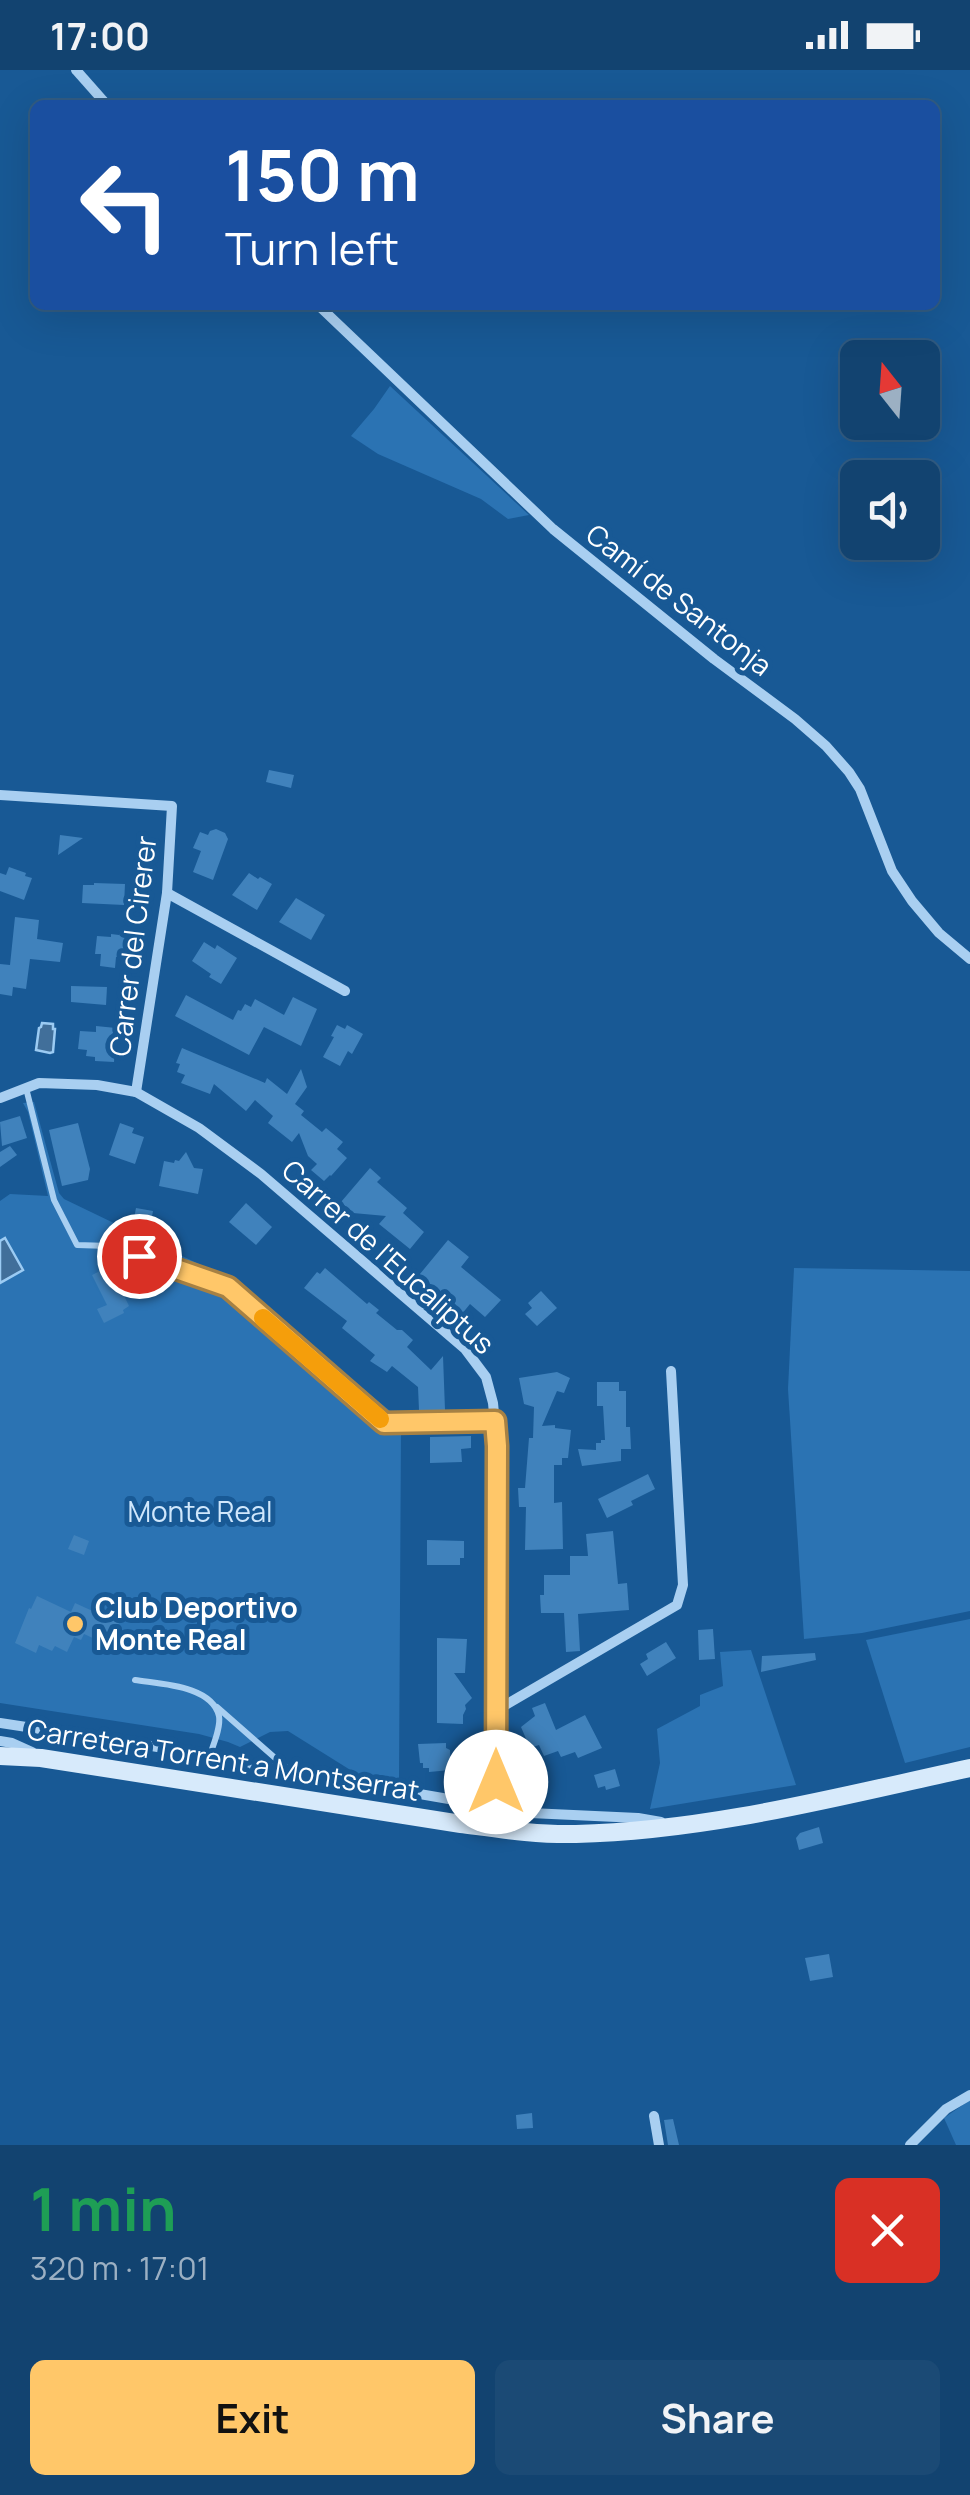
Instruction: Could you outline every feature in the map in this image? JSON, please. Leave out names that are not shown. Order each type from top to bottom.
[{"type":"main road","name":"Carretera Torrent a Montserrat","points":[[0,1756],[46,1759],[520,1832],[572,1834],[683,1826],[738,1817],[970,1768]]},
{"type":"street","points":[[76,70],[103,100]]},
{"type":"street","name":"Camí de Santonja","points":[[323,310],[553,528],[826,746],[860,789],[892,871],[912,901],[939,933],[970,959]]},
{"type":"street","name":"Carrer del Cirerer","points":[[0,794],[172,806],[167,893],[136,1092]]},
{"type":"street","points":[[167,893],[344,990]]},
{"type":"street","name":"Carrer de l'Eucaliptus","points":[[0,1098],[39,1083],[96,1085],[136,1092],[200,1128],[261,1174],[465,1349],[486,1377],[497,1446],[496,1782]]},
{"type":"street","points":[[496,1710],[677,1605],[683,1585],[671,1371]]},
{"type":"street","points":[[0,1723],[210,1755],[510,1810],[638,1818],[683,1826]]},
{"type":"street","points":[[0,1742],[12,1743],[46,1759]]},
{"type":"street","points":[[480,1804],[496,1782],[510,1810]]},
{"type":"street","points":[[910,2145],[946,2110],[970,2095]]},
{"type":"street","points":[[654,2116],[659,2145]]},
{"type":"lane","points":[[26,1088],[54,1200],[77,1245],[109,1246],[228,1287],[384,1423],[495,1421]]},
{"type":"lane","points":[[135,1680],[191,1689],[291,1772]]},
{"type":"lane","points":[[210,1702],[219,1716],[210,1755]]},
{"type":"green space","points":[[390,386],[529,515],[508,519],[481,499],[378,454],[351,436]]},
{"type":"green space","name":"Monte Real","points":[[34,1102],[59,1193],[64,1199],[230,1279],[401,1420],[482,1420],[484,1428],[401,1428],[399,1782],[384,1791],[288,1731],[270,1732],[240,1747],[199,1734],[0,1703],[0,1201],[10,1194],[48,1196],[23,1103]]},
{"type":"green space","points":[[794,1268],[970,1271],[970,1611],[862,1633],[804,1639],[788,1389]]},
{"type":"green space","points":[[970,1619],[970,1747],[905,1763],[866,1640]]},
{"type":"green space","points":[[751,1650],[796,1785],[650,1809],[660,1763],[657,1729],[700,1706],[700,1695],[723,1686],[720,1652]]},
{"type":"green space","points":[[970,2100],[970,2145],[956,2145],[944,2118]]},
{"type":"shaded area","points":[[42,1023],[53,1024],[55,1029],[50,1053],[36,1050]]},
{"type":"shaded area","points":[[5,1238],[23,1270],[0,1283],[0,1241]]},
{"type":"building","points":[[269,770],[294,775],[291,788],[266,782]]},
{"type":"building","points":[[216,829],[228,839],[213,880],[193,872],[201,851],[193,848],[200,832],[208,835]]},
{"type":"building","points":[[60,835],[83,838],[58,855]]},
{"type":"building","points":[[9,867],[32,878],[24,900],[0,891],[0,873],[6,875]]},
{"type":"building","points":[[249,873],[272,884],[257,910],[232,895]]},
{"type":"building","points":[[125,884],[124,905],[82,903],[83,885]]},
{"type":"building","points":[[296,898],[325,915],[311,940],[279,922]]},
{"type":"building","points":[[15,917],[39,920],[37,939],[63,943],[60,962],[30,959],[26,989],[13,987],[12,996],[0,994],[0,964],[10,965]]},
{"type":"building","points":[[119,930],[134,932],[128,958],[116,957],[115,968],[100,966],[101,954],[95,954],[97,936],[119,935]]},
{"type":"building","points":[[204,942],[237,958],[221,984],[192,961]]},
{"type":"building","points":[[71,986],[107,987],[106,1005],[71,1002]]},
{"type":"building","points":[[186,995],[233,1020],[238,1010],[245,1004],[251,1007],[255,999],[284,1015],[293,997],[317,1009],[301,1046],[264,1027],[249,1055],[175,1016]]},
{"type":"building","points":[[337,1025],[345,1029],[347,1025],[363,1034],[340,1066],[323,1057]]},
{"type":"building","points":[[96,1026],[116,1028],[114,1062],[95,1061],[95,1057],[86,1056],[87,1050],[78,1049],[80,1031],[96,1032]]},
{"type":"building","points":[[182,1048],[265,1083],[267,1078],[287,1094],[301,1069],[307,1087],[295,1104],[304,1111],[301,1115],[322,1132],[326,1128],[343,1142],[337,1149],[347,1158],[324,1181],[311,1170],[317,1164],[308,1156],[299,1133],[292,1142],[268,1123],[273,1116],[255,1100],[246,1111],[214,1084],[210,1094],[181,1083],[185,1075],[177,1072],[180,1064],[176,1063]]},
{"type":"building","points":[[20,1116],[27,1138],[2,1146],[0,1122]]},
{"type":"building","points":[[78,1123],[90,1169],[88,1180],[62,1186],[49,1130]]},
{"type":"building","points":[[120,1123],[144,1137],[135,1164],[109,1155]]},
{"type":"building","points":[[10,1146],[17,1155],[0,1167],[0,1152]]},
{"type":"building","points":[[186,1152],[194,1168],[203,1169],[198,1194],[159,1186],[164,1161],[179,1161]]},
{"type":"building","points":[[370,1168],[381,1178],[377,1182],[407,1208],[403,1213],[424,1232],[410,1249],[379,1224],[386,1216],[353,1213],[341,1202]]},
{"type":"building","points":[[246,1203],[272,1227],[256,1245],[229,1222]]},
{"type":"building","points":[[136,1208],[153,1211],[150,1228],[133,1224]]},
{"type":"building","points":[[448,1240],[469,1257],[461,1267],[501,1300],[485,1317],[470,1304],[457,1320],[446,1311],[449,1308],[415,1280]]},
{"type":"building","points":[[110,1266],[129,1306],[104,1323],[97,1309],[107,1305],[92,1275]]},
{"type":"building","points":[[325,1268],[413,1340],[407,1347],[431,1370],[443,1356],[445,1410],[419,1410],[418,1387],[392,1366],[387,1372],[370,1361],[375,1355],[342,1328],[347,1321],[304,1288]]},
{"type":"building","points":[[541,1291],[557,1308],[537,1326],[525,1314],[532,1308],[528,1303]]},
{"type":"building","points":[[557,1372],[570,1378],[564,1393],[557,1391],[542,1426],[571,1430],[568,1458],[562,1458],[562,1465],[554,1465],[554,1503],[562,1502],[563,1549],[525,1550],[526,1507],[519,1507],[518,1488],[525,1488],[534,1407],[524,1404],[519,1378]]},
{"type":"building","points":[[597,1382],[619,1382],[619,1391],[626,1391],[626,1427],[630,1427],[631,1449],[621,1449],[621,1461],[582,1466],[578,1449],[596,1450],[596,1443],[605,1440],[603,1406],[597,1406]]},
{"type":"building","points":[[471,1436],[471,1448],[461,1449],[462,1462],[430,1463],[430,1437]]},
{"type":"building","points":[[648,1474],[655,1489],[607,1518],[598,1499]]},
{"type":"building","points":[[613,1531],[618,1584],[627,1583],[629,1610],[578,1614],[580,1651],[566,1652],[564,1613],[541,1613],[544,1575],[570,1575],[570,1556],[588,1556],[586,1534]]},
{"type":"building","points":[[74,1535],[89,1541],[84,1555],[68,1549]]},
{"type":"building","points":[[427,1540],[464,1541],[460,1565],[427,1565]]},
{"type":"building","points":[[37,1596],[71,1612],[75,1603],[119,1623],[108,1645],[84,1634],[81,1640],[74,1637],[67,1652],[39,1645],[36,1653],[15,1643]]},
{"type":"building","points":[[713,1629],[715,1659],[699,1660],[698,1630]]},
{"type":"building","points":[[437,1638],[467,1639],[465,1673],[454,1673],[472,1698],[465,1705],[463,1724],[437,1723]]},
{"type":"building","points":[[666,1642],[676,1658],[647,1676],[640,1664],[648,1659],[646,1654]]},
{"type":"building","points":[[815,1653],[816,1660],[761,1672],[762,1656]]},
{"type":"building","points":[[545,1703],[556,1730],[585,1715],[602,1748],[578,1758],[575,1752],[561,1757],[558,1751],[544,1756],[539,1745],[530,1748],[521,1727],[535,1716],[532,1708]]},
{"type":"building","points":[[446,1743],[451,1770],[429,1772],[429,1768],[423,1768],[418,1744]]},
{"type":"building","points":[[615,1769],[620,1786],[598,1788],[594,1775]]},
{"type":"building","points":[[819,1827],[823,1843],[799,1850],[796,1838],[800,1833]]},
{"type":"building","points":[[829,1954],[833,1977],[810,1981],[805,1958]]},
{"type":"building","points":[[532,2113],[533,2128],[517,2129],[516,2115]]},
{"type":"building","points":[[673,2119],[679,2145],[668,2145],[664,2120]]},
{"type":"slow traffic","points":[[263,1318],[380,1419]]},
{"type":"place","name":"Club Deportivo Monte Real","points":[[75,1624]]},
{"type":"route","points":[[139,1256],[228,1287],[384,1423],[495,1421],[496,1782]]}]
